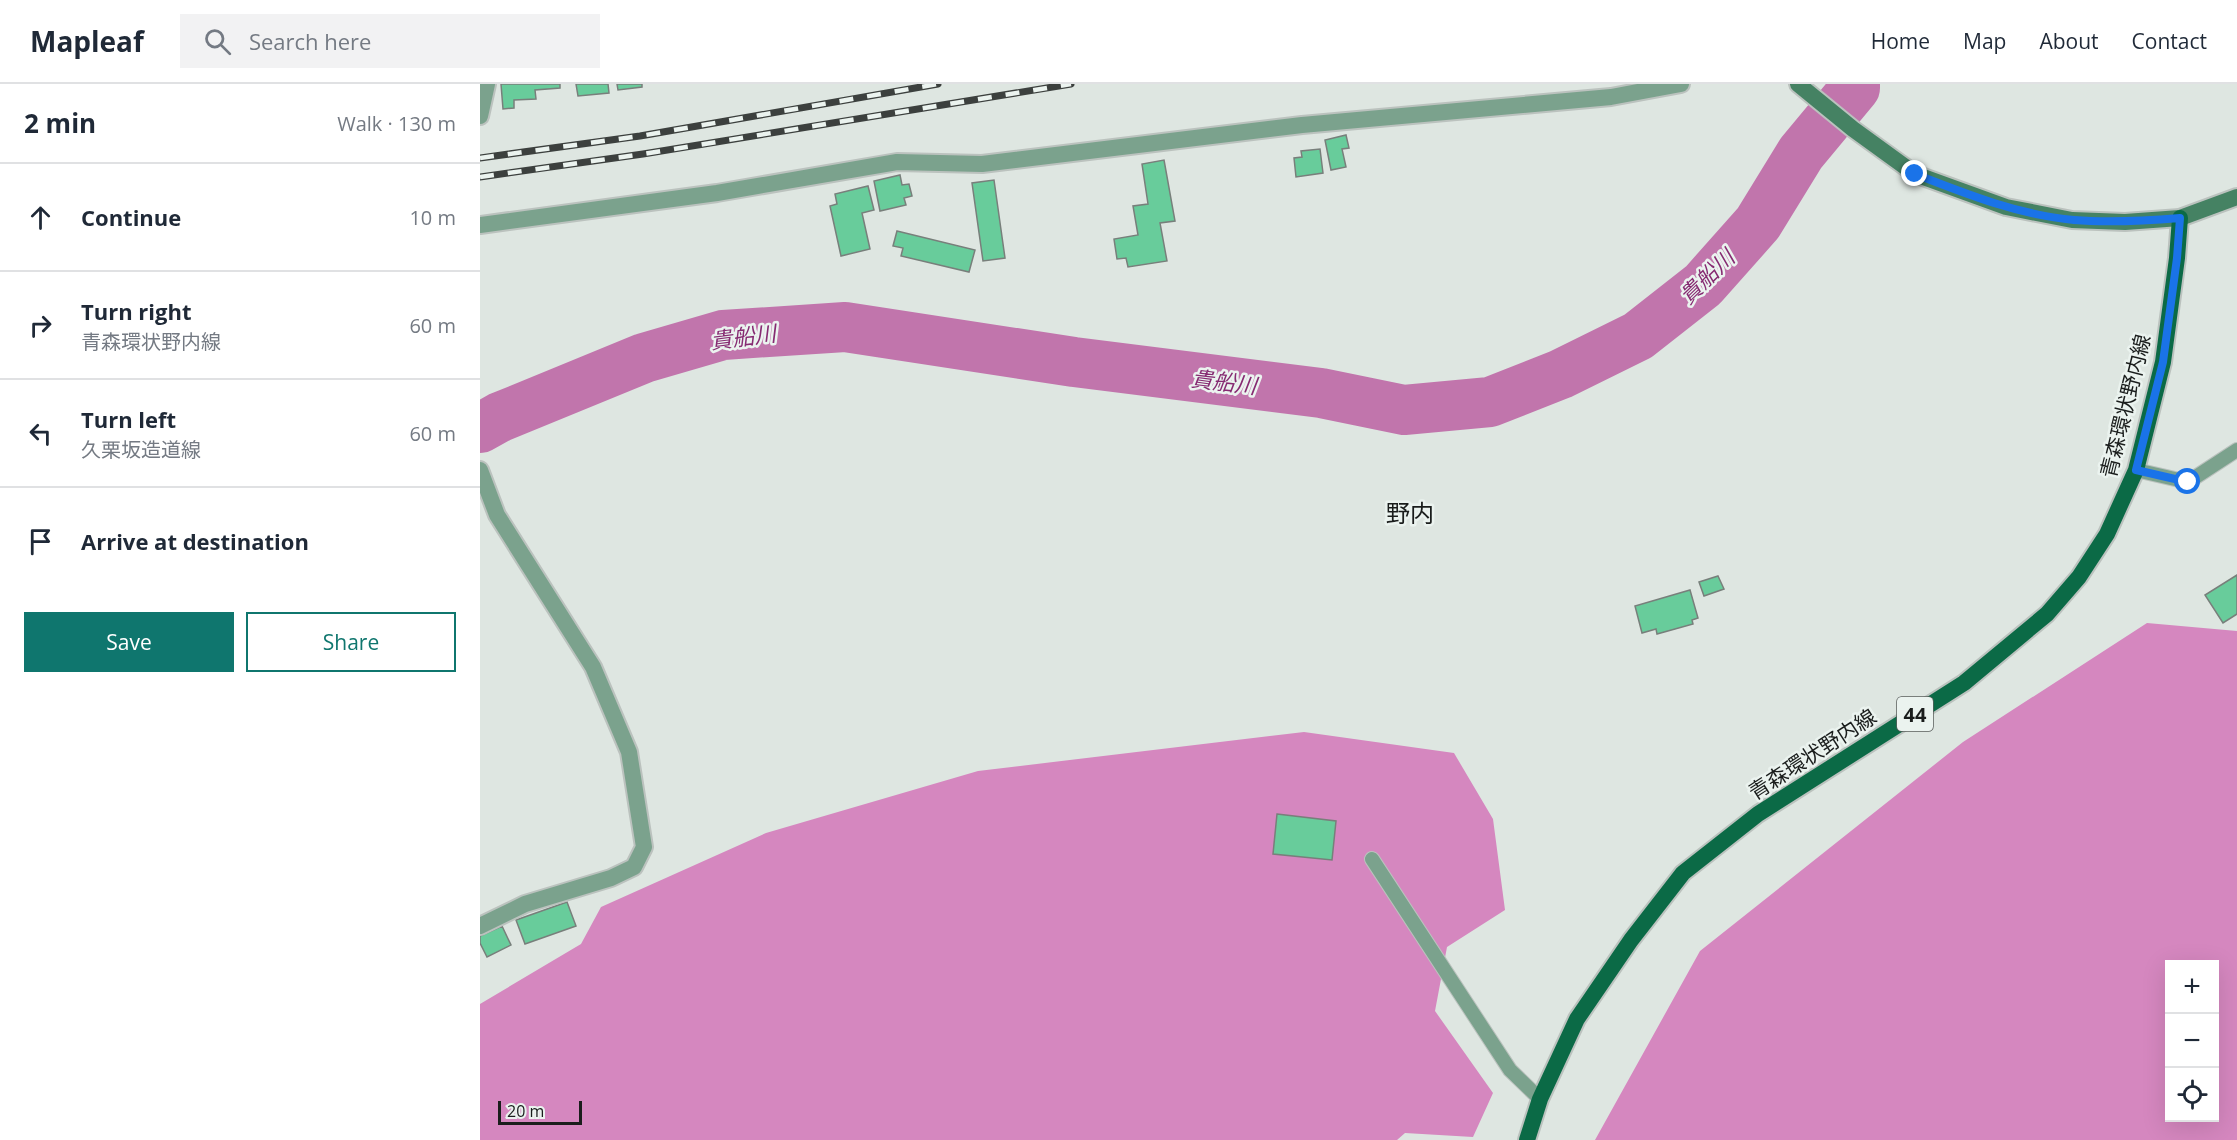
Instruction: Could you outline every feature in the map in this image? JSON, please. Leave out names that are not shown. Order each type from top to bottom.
[{"type":"main road","points":[[1798,84],[1853,129],[1915,174],[2006,207],[2072,220],[2125,222],[2180,218],[2237,197]]},
{"type":"main road","name":"青森環状野内線","points":[[1527,1140],[1540,1099],[1577,1019],[1631,940],[1683,873],[1758,813],[1964,683],[2047,614],[2079,577],[2107,534],[2136,470],[2163,362],[2180,218]]},
{"type":"street","points":[[480,116],[487,84]]},
{"type":"street","points":[[480,225],[717,193],[897,162],[982,164],[1302,125],[1611,97],[1681,84]]},
{"type":"street","points":[[480,470],[497,516],[593,667],[628,752],[644,847],[634,867],[611,878],[525,904],[480,926]]},
{"type":"lane","points":[[2136,470],[2188,482],[2237,450]]},
{"type":"lane","points":[[1372,859],[1510,1070],[1540,1099]]},
{"type":"shaded area","points":[[2147,623],[2237,631],[2237,1140],[1595,1140],[1700,951],[1963,742]]},
{"type":"shaded area","points":[[1304,732],[1454,753],[1493,819],[1505,910],[1447,947],[1435,1011],[1493,1093],[1473,1137],[1405,1133],[1397,1140],[480,1140],[480,1004],[581,944],[601,907],[766,833],[978,771]]},
{"type":"building","points":[[501,84],[560,84],[560,88],[535,90],[536,99],[514,100],[514,108],[503,109]]},
{"type":"building","points":[[576,84],[608,84],[609,93],[578,96]]},
{"type":"building","points":[[617,84],[642,84],[642,87],[618,90]]},
{"type":"building","points":[[1346,135],[1349,148],[1342,149],[1346,167],[1331,170],[1325,140]]},
{"type":"building","points":[[1320,149],[1323,173],[1296,177],[1294,158],[1302,157],[1301,151]]},
{"type":"building","points":[[1164,160],[1175,221],[1160,223],[1167,261],[1128,267],[1126,258],[1117,259],[1114,239],[1138,235],[1133,206],[1148,204],[1142,164]]},
{"type":"building","points":[[900,175],[902,185],[909,184],[912,196],[904,198],[906,205],[880,211],[874,181]]},
{"type":"building","points":[[994,180],[1005,258],[983,261],[972,183]]},
{"type":"building","points":[[868,186],[874,210],[862,213],[870,249],[841,256],[830,206],[837,204],[835,194]]},
{"type":"building","points":[[897,231],[975,250],[969,272],[901,256],[903,248],[893,246]]},
{"type":"building","points":[[2237,575],[2237,614],[2223,623],[2205,595]]},
{"type":"building","points":[[1718,576],[1724,589],[1704,596],[1699,582]]},
{"type":"building","points":[[1690,590],[1698,618],[1692,620],[1693,624],[1657,634],[1656,629],[1642,633],[1635,606]]},
{"type":"building","points":[[1277,814],[1336,821],[1332,860],[1273,854]]},
{"type":"building","points":[[567,902],[576,926],[525,944],[516,920]]},
{"type":"building","points":[[502,926],[511,945],[487,957],[480,943],[480,936]]},
{"type":"waterway","name":"貴船川","points":[[480,428],[500,417],[644,358],[723,335],[845,327],[1074,362],[1321,393],[1404,410],[1490,402],[1561,374],[1638,336],[1703,285],[1758,223],[1801,153],[1855,88],[1855,84]]},
{"type":"railway","points":[[480,158],[640,136],[938,84]]},
{"type":"railway","points":[[480,177],[643,154],[1071,84]]},
{"type":"district","name":"野内","points":[[1410,512]]},
{"type":"route","points":[[1915,174],[2006,207],[2072,220],[2125,222],[2180,218],[2163,362],[2136,470],[2188,482]]}]
